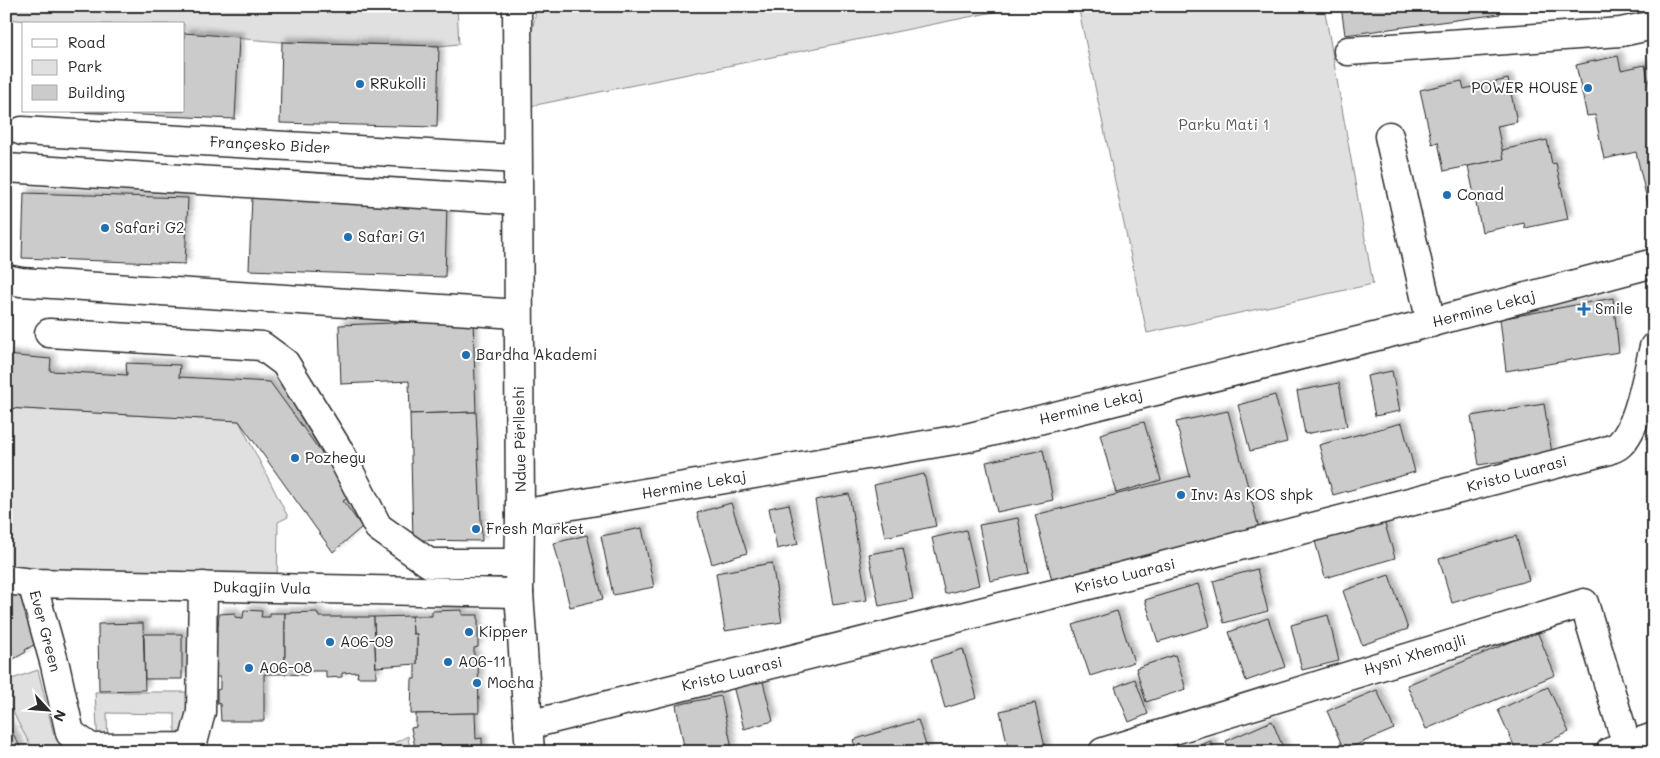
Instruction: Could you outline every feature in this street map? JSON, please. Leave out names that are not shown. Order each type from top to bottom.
[{"type":"street","name":"Ndue Përlleshi","points":[[517,6],[519,593],[529,739]]},
{"type":"street","points":[[1348,51],[1620,32],[1654,25]]},
{"type":"street","name":"Françesko Bider","points":[[22,131],[517,159]]},
{"type":"street","points":[[1389,136],[1431,322]]},
{"type":"street","points":[[6,168],[518,200]]},
{"type":"street","name":"Hermine Lekaj","points":[[520,514],[966,438],[1431,322],[1654,263]]},
{"type":"street","points":[[6,279],[41,284],[518,314]]},
{"type":"street","points":[[49,333],[262,346],[285,363],[338,449],[378,527],[429,563],[520,563]]},
{"type":"street","name":"Kristo Luarasi","points":[[529,739],[1097,583],[1606,451],[1619,446],[1628,433],[1637,411],[1654,348]]},
{"type":"street","name":"Dukagjin Vula","points":[[19,582],[519,593]]},
{"type":"street","name":"Ever Green","points":[[19,582],[55,665],[70,732],[91,748],[193,749],[201,712],[203,586]]},
{"type":"street","name":"Hysni Xhemajli","points":[[1103,752],[1584,603],[1619,749]]},
{"type":"street","points":[[1619,749],[1654,737]]},
{"type":"green space","points":[[6,6],[457,6],[459,44],[439,46],[282,42],[185,34],[185,22],[41,22],[6,19]]},
{"type":"green space","points":[[537,6],[1023,6],[516,109]]},
{"type":"green space","name":"Parku Mati 1","points":[[1078,6],[1324,6],[1373,284],[1147,333]]},
{"type":"green space","points":[[6,408],[239,421],[288,517],[278,522],[277,588],[6,580]]},
{"type":"green space","points":[[38,670],[54,735],[70,733],[98,747],[95,692],[202,692],[175,752],[175,714],[107,713],[108,752],[34,752],[12,709],[6,681]]},
{"type":"green space","points":[[408,736],[410,752],[377,752]]},
{"type":"building","points":[[1341,6],[1499,6],[1500,14],[1345,35]]},
{"type":"building","points":[[185,33],[239,37],[235,119],[72,112],[185,112]]},
{"type":"building","name":"RRukolli","points":[[282,42],[439,46],[437,127],[280,123]]},
{"type":"building","points":[[1618,56],[1621,70],[1645,65],[1654,105],[1654,202],[1648,204],[1636,152],[1604,159],[1595,115],[1587,116],[1576,65]]},
{"type":"building","points":[[1508,79],[1517,122],[1497,126],[1504,159],[1444,171],[1438,142],[1432,144],[1420,90],[1462,81],[1464,89]]},
{"type":"building","points":[[1547,140],[1552,164],[1556,163],[1568,219],[1525,228],[1524,223],[1482,232],[1468,166],[1504,159],[1502,150]]},
{"type":"building","name":"Safari G2","points":[[24,193],[188,198],[185,264],[22,258]]},
{"type":"building","name":"Safari G1","points":[[252,197],[447,204],[445,277],[249,270]]},
{"type":"building","points":[[1613,298],[1619,352],[1506,371],[1500,319]]},
{"type":"building","points":[[473,320],[476,412],[410,414],[409,381],[341,384],[339,325]]},
{"type":"building","name":"Pozhegu","points":[[6,355],[51,359],[50,371],[127,375],[126,363],[180,365],[179,377],[270,382],[352,495],[343,501],[362,527],[333,552],[239,421],[6,408]]},
{"type":"building","points":[[1392,371],[1400,411],[1375,416],[1367,376]]},
{"type":"building","points":[[1339,383],[1347,426],[1305,434],[1297,391]]},
{"type":"building","points":[[1275,395],[1287,442],[1250,451],[1238,405]]},
{"type":"building","points":[[1544,404],[1552,453],[1479,465],[1471,416]]},
{"type":"building","name":"Inv: As KOS shpk","points":[[1228,411],[1261,536],[1054,588],[1035,515],[1190,476],[1176,422]]},
{"type":"building","points":[[476,412],[482,541],[413,540],[410,414]]},
{"type":"building","points":[[1144,422],[1161,480],[1116,493],[1100,434]]},
{"type":"building","points":[[1402,423],[1415,472],[1333,495],[1319,445]]},
{"type":"building","points":[[1043,450],[1053,500],[997,512],[986,462]]},
{"type":"building","points":[[924,474],[936,526],[885,537],[874,485]]},
{"type":"building","points":[[849,494],[867,600],[833,605],[815,500]]},
{"type":"building","points":[[731,503],[747,553],[712,564],[697,513]]},
{"type":"building","points":[[789,504],[798,544],[777,549],[769,508]]},
{"type":"building","points":[[1018,518],[1029,573],[990,581],[979,525]]},
{"type":"building","points":[[1384,521],[1395,558],[1325,578],[1315,541]]},
{"type":"building","points":[[642,528],[654,587],[613,595],[601,536]]},
{"type":"building","points":[[966,530],[979,585],[945,594],[932,538]]},
{"type":"building","points":[[587,535],[603,599],[570,607],[554,543]]},
{"type":"building","points":[[1516,536],[1529,580],[1452,603],[1439,559]]},
{"type":"building","points":[[903,548],[913,599],[879,606],[869,554]]},
{"type":"building","points":[[772,563],[782,622],[725,631],[716,573]]},
{"type":"building","points":[[1257,569],[1268,611],[1224,623],[1213,581]]},
{"type":"building","points":[[1389,575],[1408,629],[1362,645],[1343,591]]},
{"type":"building","points":[[1198,584],[1210,626],[1158,642],[1145,600]]},
{"type":"building","points":[[18,591],[42,640],[12,660],[9,657],[6,659],[6,597]]},
{"type":"building","name":"A06-08","points":[[244,610],[262,611],[261,617],[270,617],[270,613],[285,613],[285,674],[264,674],[264,721],[221,721],[220,704],[217,703],[220,677],[213,677],[215,630],[218,630],[219,614],[235,613],[235,617],[243,618]]},
{"type":"building","name":"A06-11","points":[[462,610],[462,615],[478,615],[478,647],[474,648],[474,659],[478,659],[479,713],[411,714],[412,679],[415,679],[415,665],[417,664],[417,634],[413,634],[412,616],[432,616],[432,611]]},
{"type":"building","points":[[1117,611],[1134,662],[1090,676],[1073,625]]},
{"type":"building","name":"A06-09","points":[[317,612],[319,617],[374,617],[376,677],[357,677],[358,672],[342,673],[342,677],[326,678],[326,671],[307,671],[306,675],[285,674],[285,613]]},
{"type":"building","points":[[1328,615],[1339,661],[1302,670],[1291,625]]},
{"type":"building","points":[[412,616],[413,634],[417,634],[417,664],[376,667],[374,617]]},
{"type":"building","points":[[1268,618],[1285,667],[1246,681],[1229,632]]},
{"type":"building","points":[[143,623],[145,690],[99,691],[98,624]]},
{"type":"building","points":[[1537,631],[1555,675],[1426,729],[1407,685]]},
{"type":"building","points":[[144,634],[182,634],[182,679],[145,679]]},
{"type":"building","points":[[963,649],[977,698],[945,708],[931,659]]},
{"type":"building","points":[[1175,655],[1186,689],[1146,702],[1136,668]]},
{"type":"building","points":[[762,678],[773,721],[744,729],[733,686]]},
{"type":"building","points":[[1135,679],[1148,714],[1129,722],[1115,687]]},
{"type":"building","points":[[1548,687],[1569,732],[1526,752],[1517,752],[1498,710]]},
{"type":"building","points":[[1377,690],[1394,729],[1344,750],[1327,711]]},
{"type":"building","points":[[721,696],[732,748],[713,752],[685,752],[676,705]]},
{"type":"building","points":[[1035,703],[1046,752],[1009,752],[1000,711]]},
{"type":"building","points":[[475,713],[476,739],[482,738],[482,752],[416,752],[411,728],[416,727],[416,714]]},
{"type":"building","points":[[918,720],[928,752],[857,752],[853,740]]},
{"type":"building","points":[[6,721],[23,752],[6,752]]},
{"type":"building","points":[[1272,721],[1285,752],[1230,752],[1226,741]]},
{"type":"building","points":[[1211,741],[1215,752],[1183,752]]},
{"type":"place","name":"RRukolli","points":[[360,84]]},
{"type":"place","name":"POWER HOUSE","points":[[1588,88]]},
{"type":"place","name":"Conad","points":[[1447,195]]},
{"type":"place","name":"Safari G2","points":[[105,228]]},
{"type":"place","name":"Safari G1","points":[[348,237]]},
{"type":"place","name":"Smile","points":[[1584,309]]},
{"type":"place","name":"Bardha Akademi","points":[[466,355]]},
{"type":"place","name":"Pozhegu","points":[[295,458]]},
{"type":"place","name":"Inv: As KOS shpk","points":[[1181,495]]},
{"type":"place","name":"Fresh Market","points":[[476,529]]},
{"type":"place","name":"Kipper","points":[[469,632]]},
{"type":"place","name":"A06-09","points":[[330,642]]},
{"type":"place","name":"A06-11","points":[[448,662]]},
{"type":"place","name":"A06-08","points":[[249,668]]},
{"type":"place","name":"Mocha","points":[[477,683]]}]
